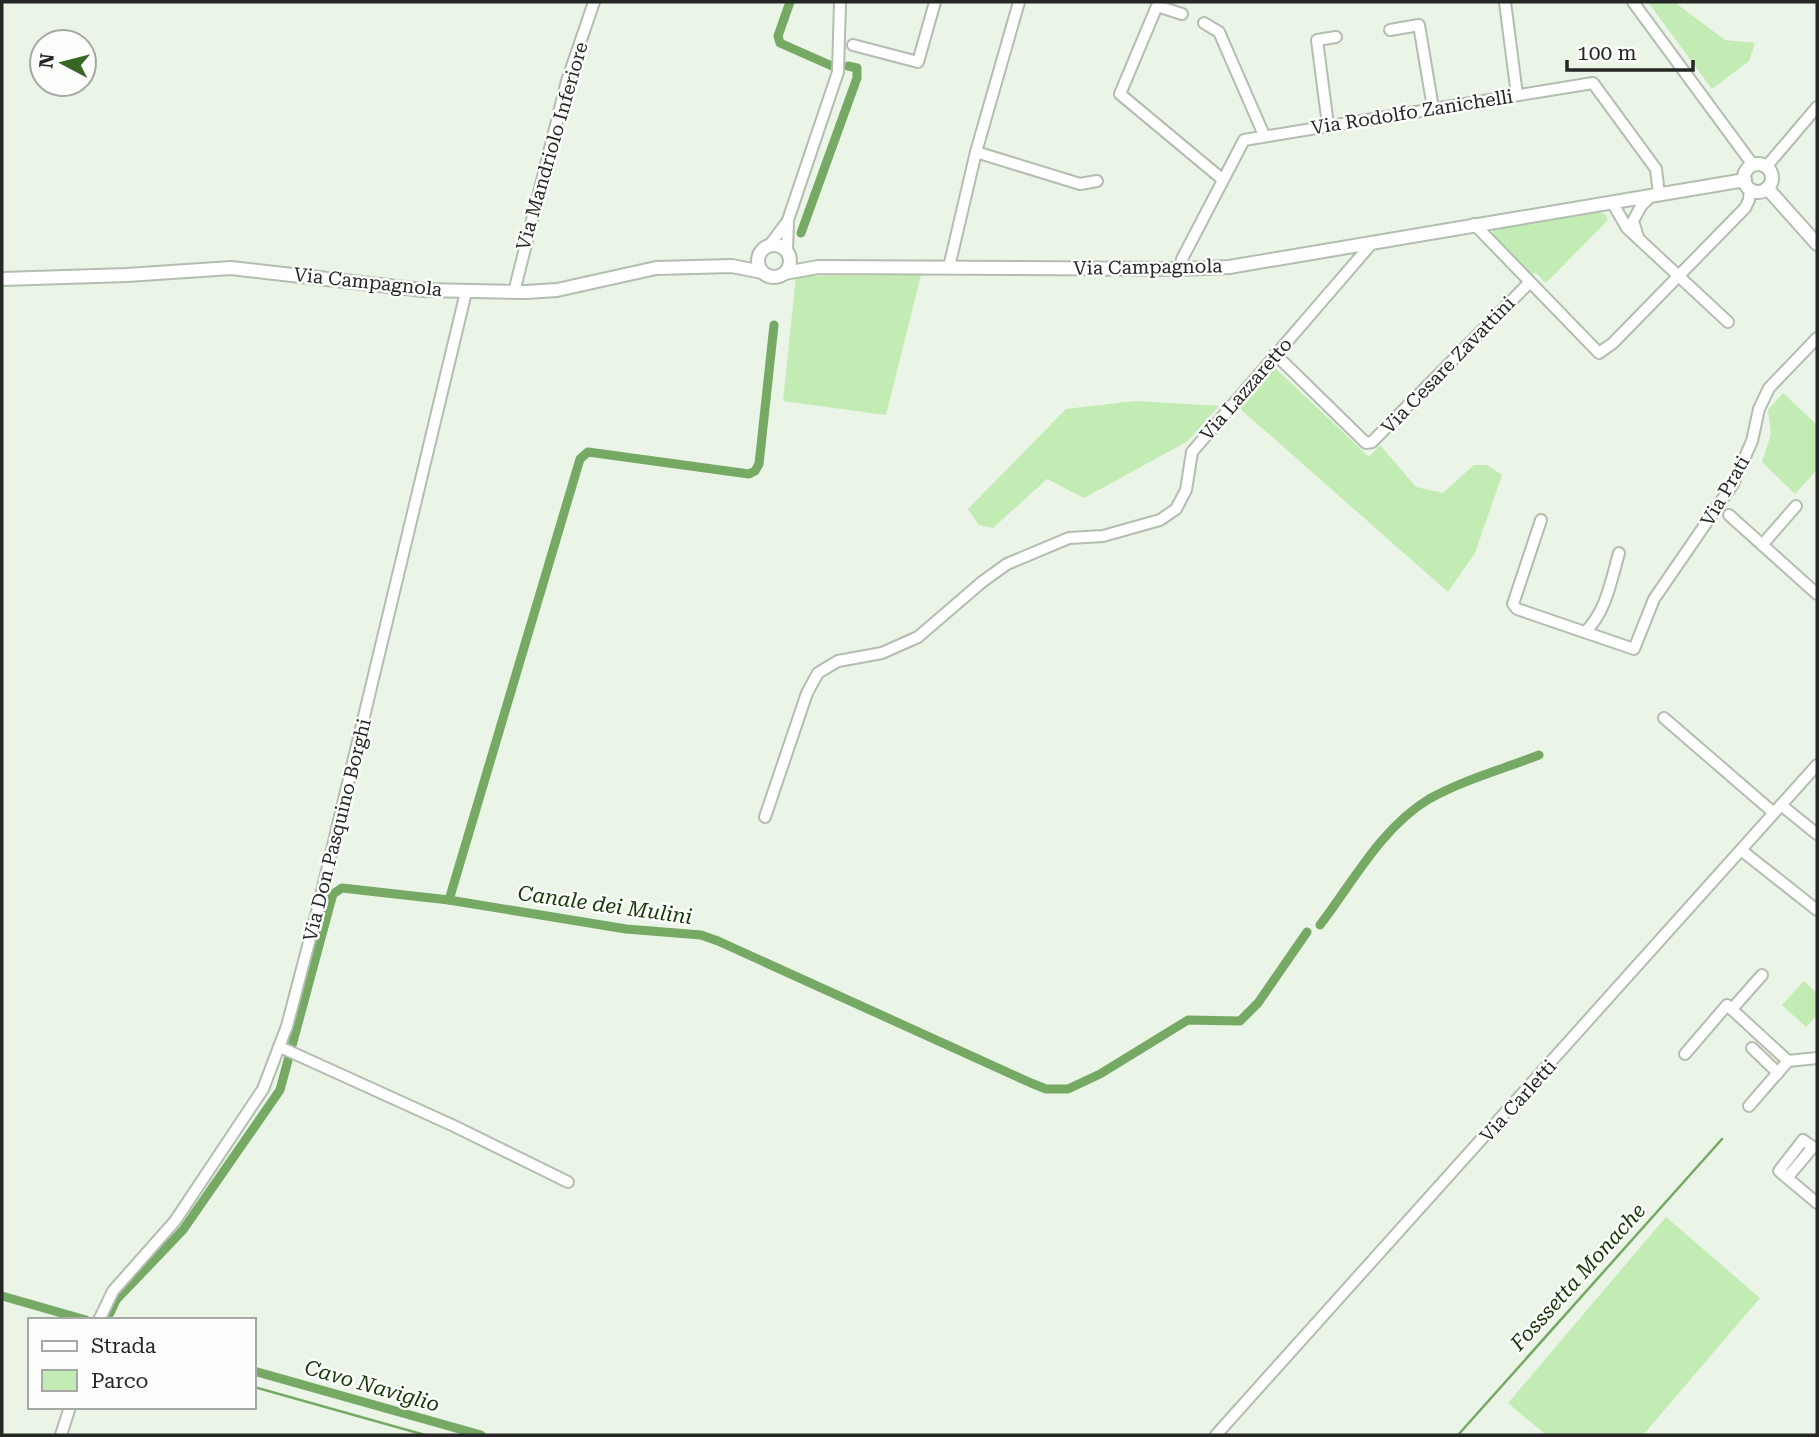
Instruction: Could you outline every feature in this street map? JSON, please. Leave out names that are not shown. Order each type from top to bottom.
[{"type":"main road","points":[[1759,166],[1772,177],[1768,188],[1759,192],[1747,184],[1747,170],[1759,166]]},
{"type":"main road","name":"Via Campagnola","points":[[732,265],[776,277],[818,267],[1229,267],[1373,242],[1482,227],[1616,201],[1747,184]]},
{"type":"main road","points":[[1768,188],[1817,244]]},
{"type":"main road","name":"Via Campagnola","points":[[2,279],[230,268],[292,273],[400,288],[514,292],[557,290],[656,268],[732,265],[748,262],[764,250],[779,246],[788,254],[818,267]]},
{"type":"main road","points":[[762,272],[758,263],[764,250]]},
{"type":"main road","points":[[785,273],[790,265],[788,254]]},
{"type":"street","name":"Via Mandriolo Inferiore","points":[[514,292],[567,81],[594,2]]},
{"type":"street","points":[[788,254],[788,220],[838,72],[840,2]]},
{"type":"street","points":[[853,45],[918,62],[935,2]]},
{"type":"street","points":[[949,267],[976,152],[1019,2]]},
{"type":"street","points":[[1505,2],[1517,95]]},
{"type":"street","points":[[1633,2],[1759,166],[1817,107]]},
{"type":"street","points":[[1182,14],[1157,6],[1121,94],[1222,179]]},
{"type":"street","points":[[1204,23],[1219,32],[1264,135]]},
{"type":"street","points":[[1390,30],[1419,25],[1433,108]]},
{"type":"street","points":[[1328,125],[1317,40],[1336,37]]},
{"type":"street","name":"Via Rodolfo Zanichelli","points":[[1180,269],[1182,259],[1244,140],[1593,83],[1656,169],[1655,195]]},
{"type":"street","points":[[976,152],[1080,184],[1097,181]]},
{"type":"street","points":[[1482,227],[1529,283],[1599,353],[1614,343],[1745,208],[1749,200],[1747,184]]},
{"type":"street","points":[[1633,221],[1641,206],[1655,195]]},
{"type":"street","points":[[1616,201],[1633,221],[1638,237]]},
{"type":"street","points":[[1616,201],[1626,228],[1728,322]]},
{"type":"street","points":[[764,250],[788,220]]},
{"type":"street","name":"Via Lazzaretto","points":[[765,817],[807,693],[818,673],[838,661],[882,653],[918,637],[1007,564],[1069,538],[1103,536],[1160,520],[1176,509],[1186,490],[1192,452],[1373,242]]},
{"type":"street","name":"Via Cesare Zavattini","points":[[1275,354],[1366,443],[1372,442],[1529,283]]},
{"type":"street","name":"Via Don Pasquino Borghi","points":[[100,1316],[113,1291],[161,1238],[191,1198],[287,1051],[294,1003],[466,292]]},
{"type":"street","name":"Via Prati","points":[[1585,632],[1634,649],[1654,598],[1733,484],[1752,441],[1759,409],[1769,388],[1817,338]]},
{"type":"street","points":[[1762,545],[1796,506]]},
{"type":"street","points":[[1730,516],[1817,594]]},
{"type":"street","points":[[1541,520],[1513,604],[1517,609],[1585,632],[1598,616],[1619,553]]},
{"type":"street","points":[[1664,718],[1777,809],[1817,834]]},
{"type":"street","name":"Via Carletti","points":[[1216,1435],[1817,765]]},
{"type":"street","points":[[1741,850],[1817,910]]},
{"type":"street","points":[[1732,1009],[1762,975]]},
{"type":"street","points":[[1685,1054],[1727,1005],[1788,1061]]},
{"type":"street","points":[[1752,1048],[1778,1073]]},
{"type":"street","points":[[287,1051],[454,1126],[568,1182]]},
{"type":"street","points":[[1749,1106],[1788,1061],[1817,1058]]},
{"type":"street","points":[[1787,1178],[1817,1203]]},
{"type":"street","points":[[61,1435],[69,1409]]},
{"type":"green space","points":[[1648,2],[1674,2],[1725,40],[1755,43],[1749,61],[1712,89]]},
{"type":"green space","points":[[1599,211],[1606,215],[1608,220],[1546,283],[1536,273],[1527,276],[1495,239],[1492,228]]},
{"type":"green space","points":[[921,275],[886,415],[783,401],[796,276]]},
{"type":"green space","points":[[1273,366],[1369,457],[1380,445],[1416,487],[1443,493],[1474,465],[1487,465],[1502,475],[1475,553],[1448,592],[1237,406]]},
{"type":"green space","points":[[1783,393],[1817,425],[1817,470],[1795,494],[1762,462],[1771,434],[1768,410]]},
{"type":"green space","points":[[1136,401],[1219,406],[1188,441],[1084,498],[1047,479],[993,528],[979,525],[968,509],[1066,409]]},
{"type":"green space","points":[[1804,981],[1817,993],[1817,1015],[1806,1027],[1782,1005]]},
{"type":"green space","points":[[1666,1217],[1760,1298],[1643,1435],[1546,1435],[1508,1403]]},
{"type":"waterway","points":[[790,2],[778,36],[780,43],[832,66]]},
{"type":"waterway","points":[[801,233],[857,78],[857,68],[848,66]]},
{"type":"waterway","points":[[449,900],[580,459],[588,452],[749,474],[755,471],[759,464],[774,325]]},
{"type":"waterway","name":"Canale dei Mulini","points":[[1320,925],[1382,840],[1412,811],[1455,786],[1539,755]]},
{"type":"waterway","name":"Canale dei Mulini","points":[[110,1313],[116,1300],[183,1230],[280,1090],[333,894],[342,888],[449,900],[626,929],[701,935],[1046,1089],[1068,1089],[1100,1074],[1188,1020],[1240,1021],[1258,1003],[1307,932]]},
{"type":"waterway","points":[[1668,939],[1674,932]]},
{"type":"waterway","name":"Fosssetta Monache","points":[[1458,1435],[1722,1139]]},
{"type":"waterway","name":"Cavo Naviglio","points":[[2,1296],[79,1318]]},
{"type":"waterway","name":"Cavo Naviglio","points":[[256,1372],[481,1435]]},
{"type":"waterway","points":[[256,1388],[425,1435]]}]
